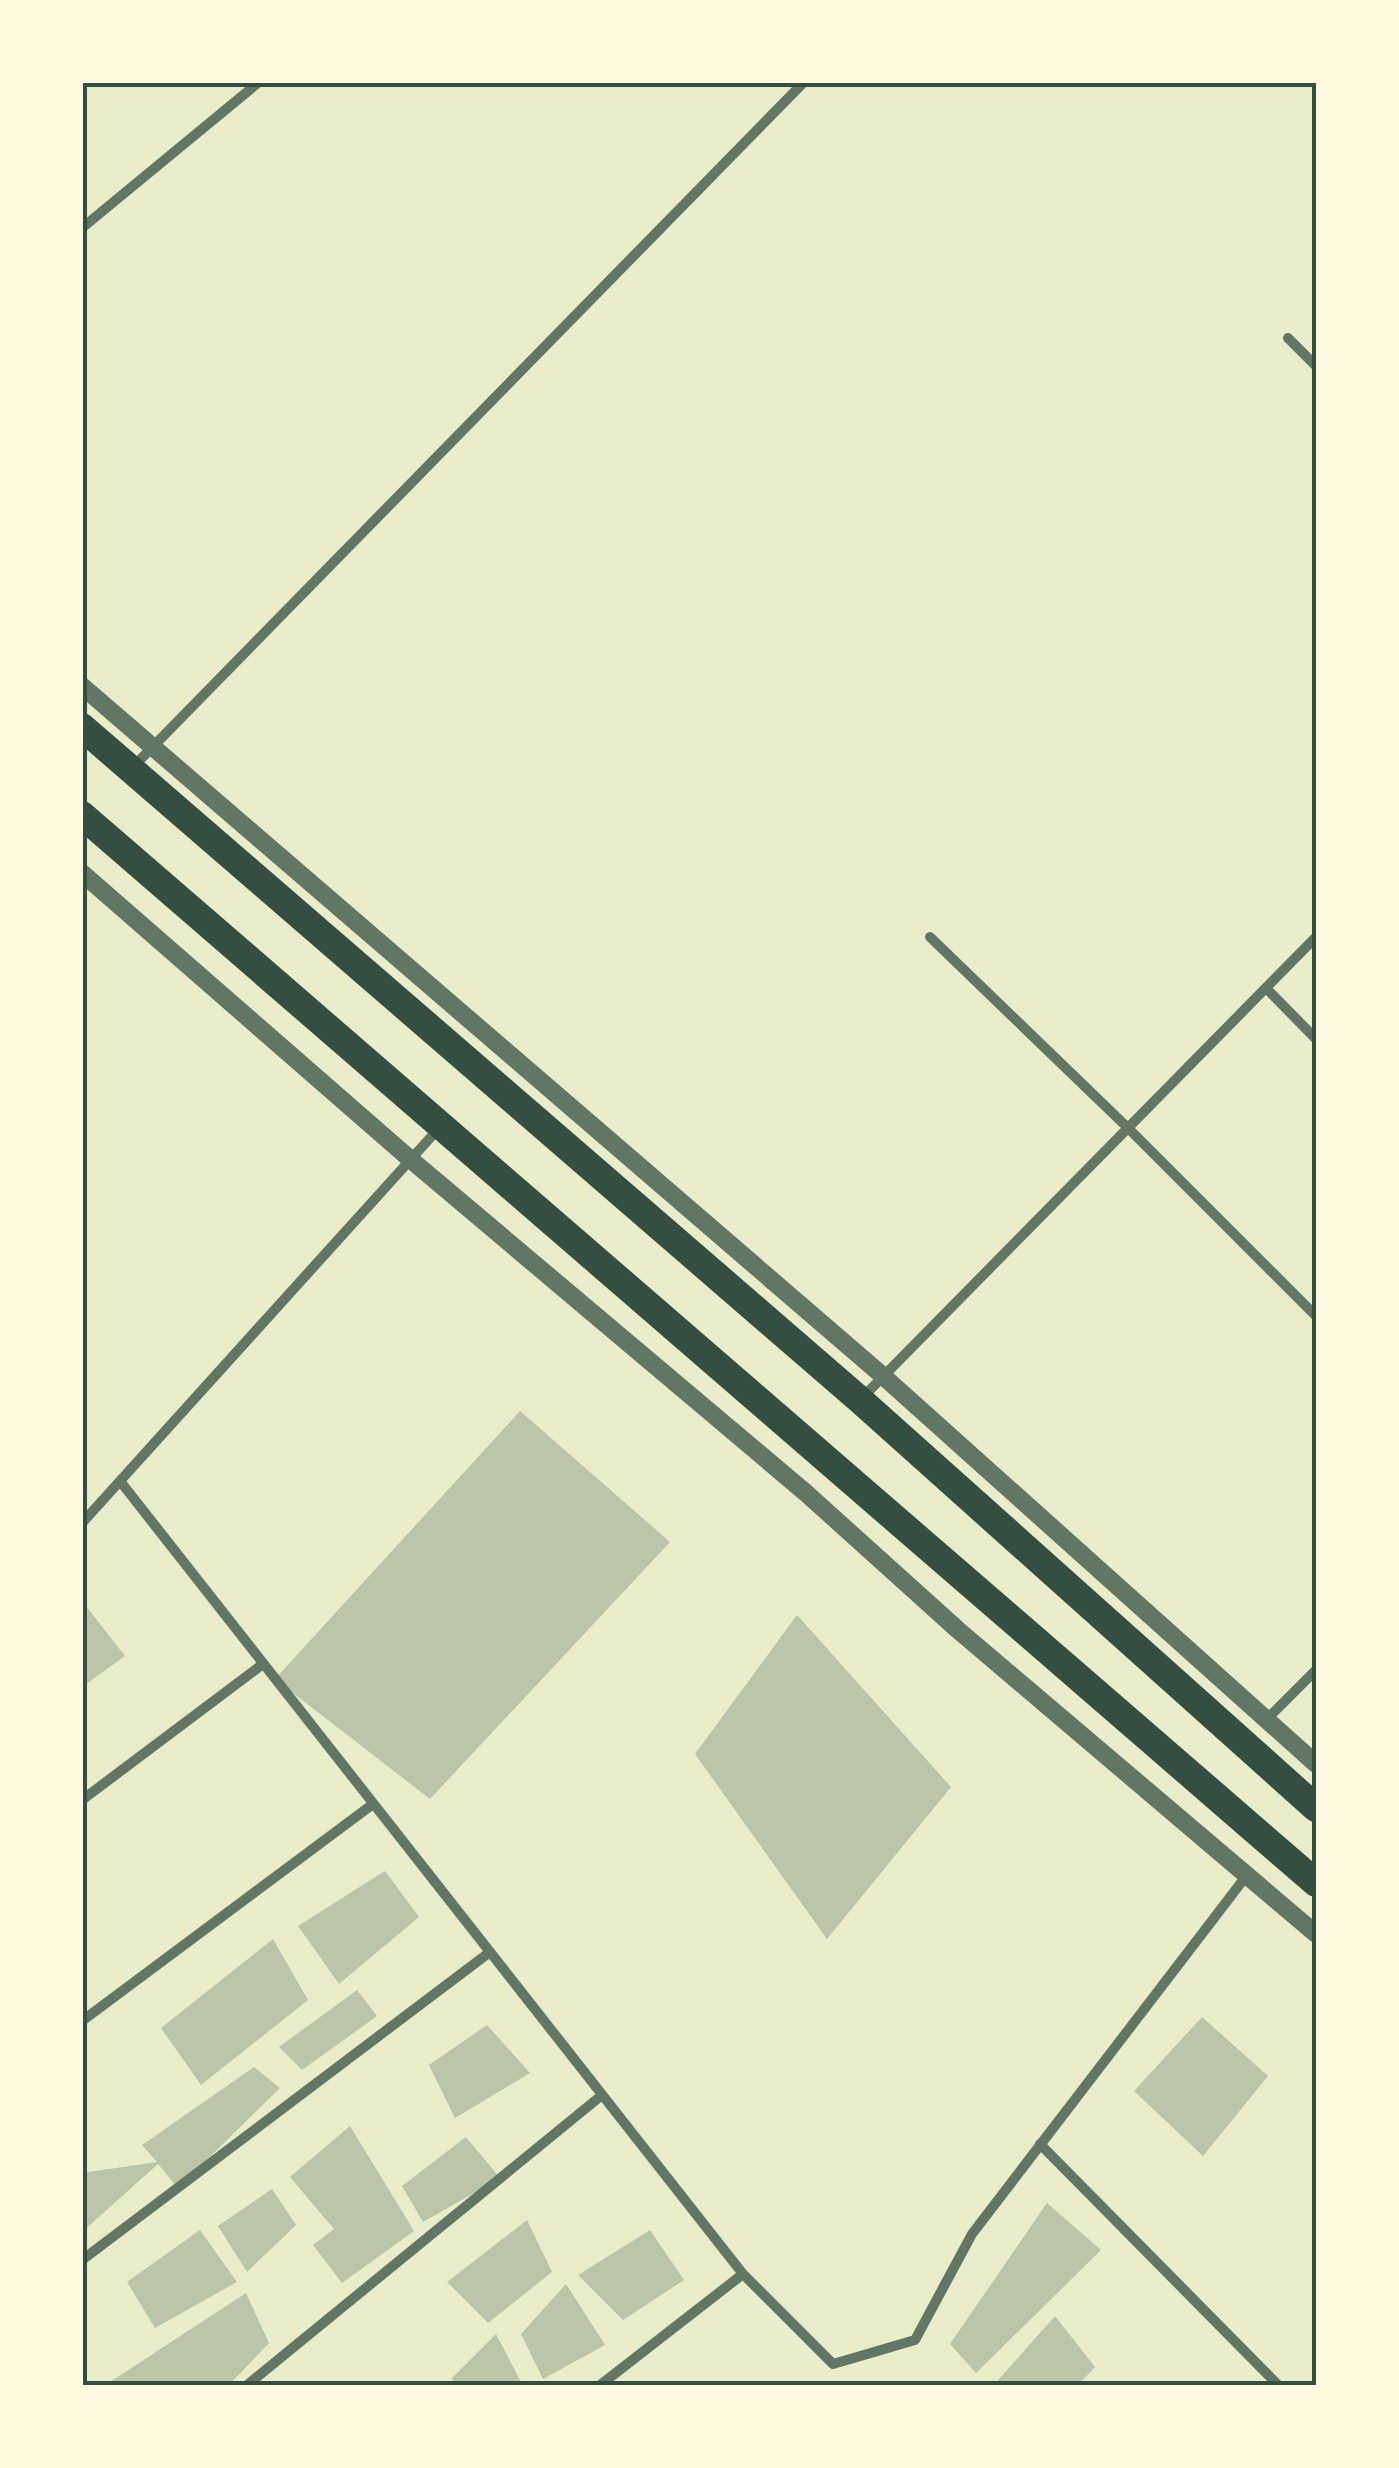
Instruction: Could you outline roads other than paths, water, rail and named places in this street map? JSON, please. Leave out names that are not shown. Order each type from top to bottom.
[{"type":"highway","points":[[82,727],[860,1400],[1316,1808]]},
{"type":"highway","points":[[82,815],[1316,1883]]},
{"type":"street","points":[[82,228],[259,82]]},
{"type":"street","points":[[131,768],[804,82]]},
{"type":"street","points":[[1288,338],[1316,366]]},
{"type":"street","points":[[82,686],[882,1376],[1316,1764]]},
{"type":"street","points":[[82,874],[1316,1934]]},
{"type":"street","points":[[930,936],[1316,1316]]},
{"type":"street","points":[[860,1400],[1316,937]]},
{"type":"street","points":[[1266,988],[1316,1039]]},
{"type":"street","points":[[82,1523],[441,1126]]},
{"type":"street","points":[[120,1481],[743,2274],[833,2364],[914,2340],[972,2234],[1248,1874]]},
{"type":"street","points":[[82,1800],[264,1664]]},
{"type":"street","points":[[1266,1720],[1316,1670]]},
{"type":"street","points":[[82,2021],[373,1804]]},
{"type":"street","points":[[82,2260],[490,1952]]},
{"type":"street","points":[[246,2386],[602,2095]]},
{"type":"street","points":[[1040,2144],[1279,2386]]},
{"type":"street","points":[[599,2386],[743,2274]]}]
